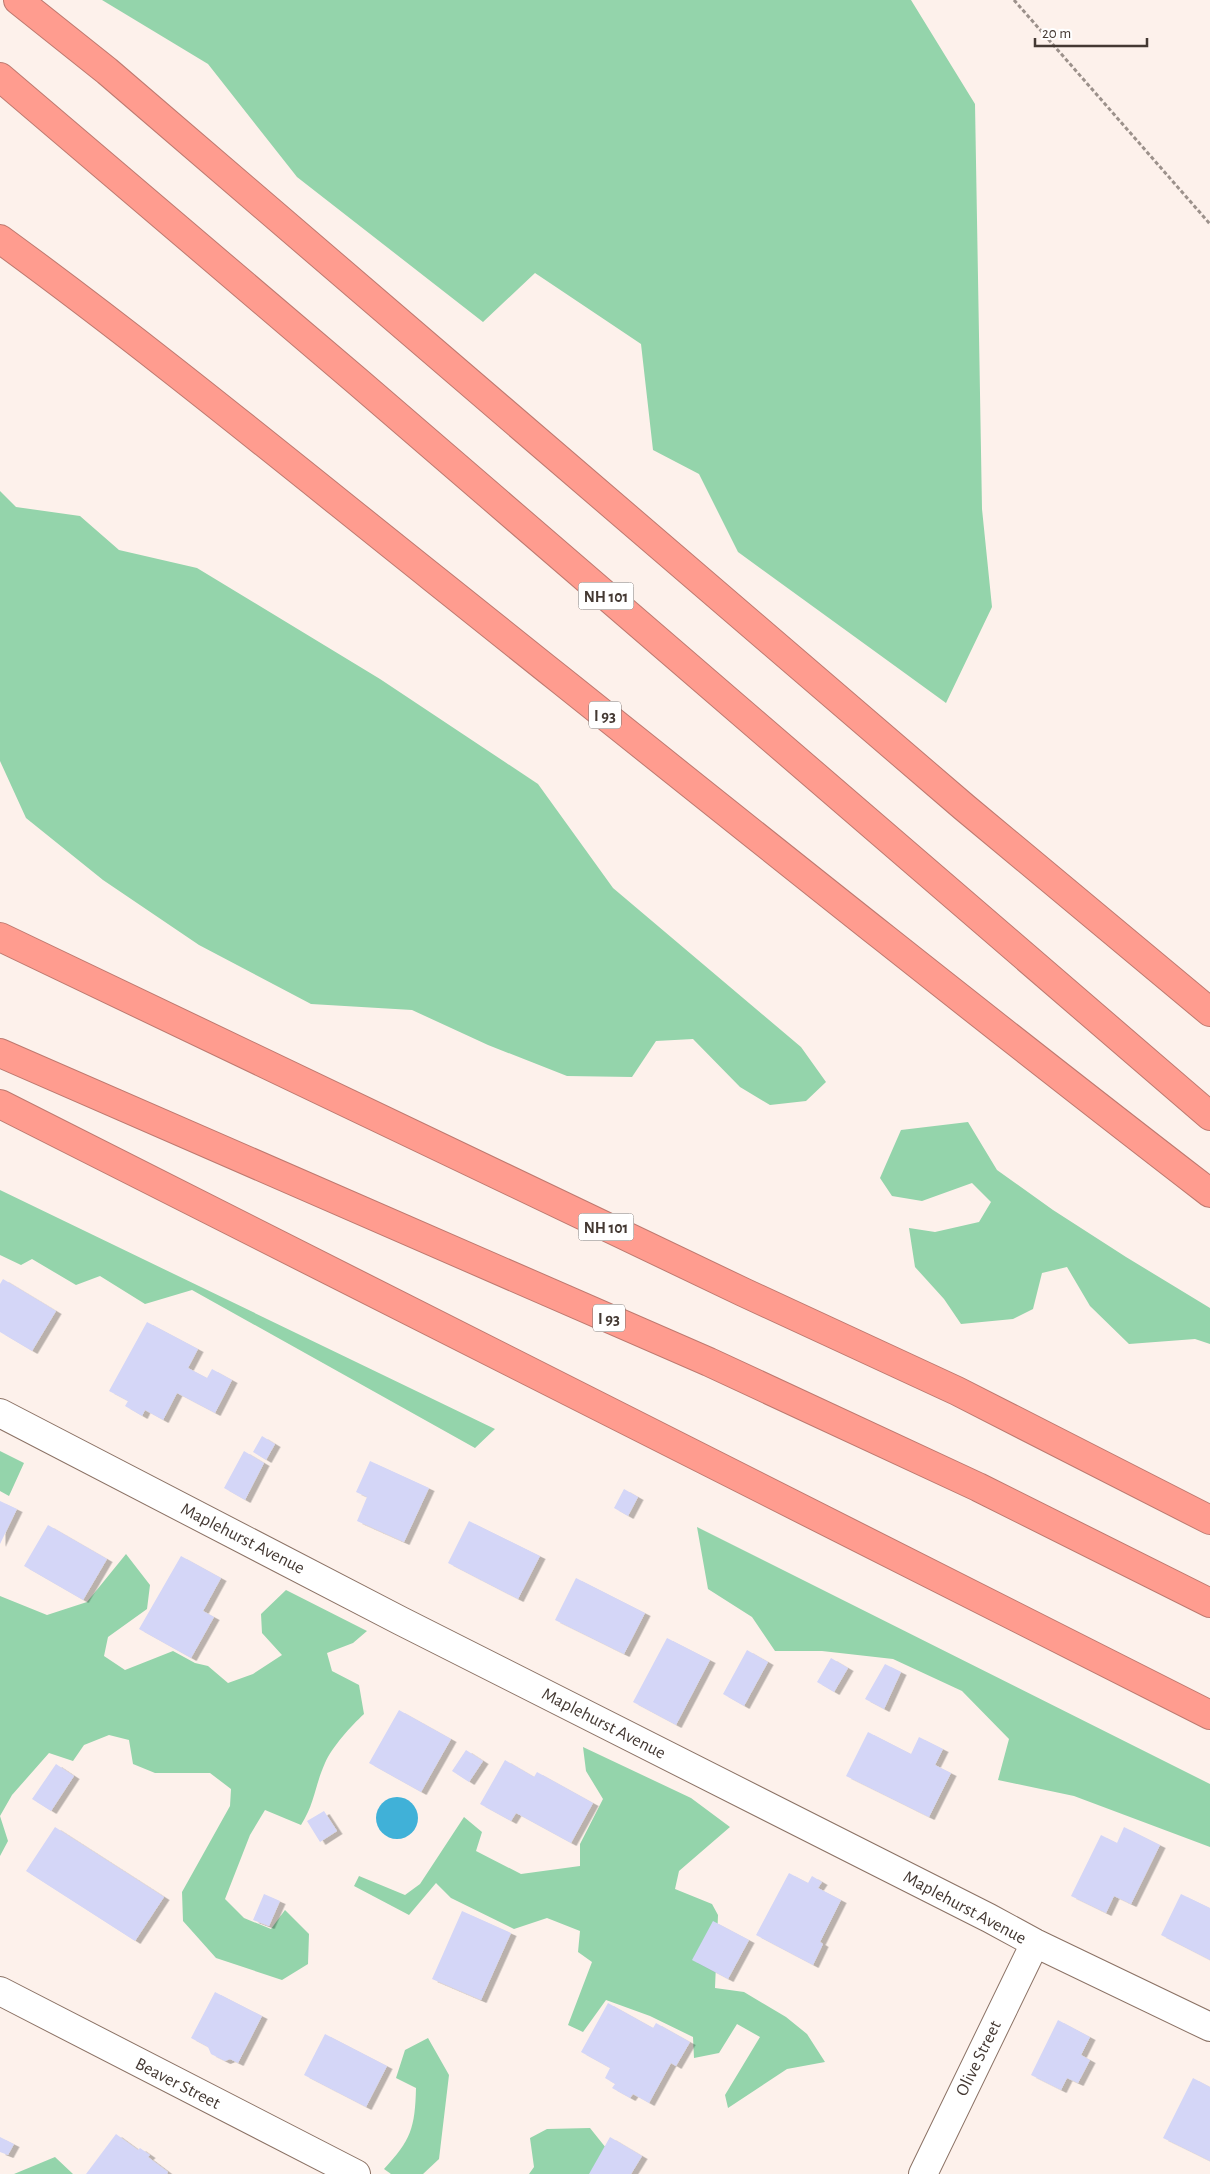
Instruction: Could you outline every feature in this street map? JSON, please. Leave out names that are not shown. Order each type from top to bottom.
[{"type":"highway","points":[[18,0],[107,71],[956,800],[1210,1012]]},
{"type":"highway","name":"NH 101","points":[[0,77],[357,381],[1210,1116]]},
{"type":"highway","name":"I 93","points":[[0,239],[59,282],[259,439],[1047,1067],[1210,1193]]},
{"type":"highway","name":"NH 101","points":[[0,937],[743,1292],[957,1391],[1210,1520]]},
{"type":"highway","name":"I 93","points":[[0,1053],[709,1362],[978,1487],[1210,1603]]},
{"type":"highway","points":[[0,1104],[1210,1715]]},
{"type":"street","name":"Maplehurst Avenue","points":[[0,1413],[402,1621],[1035,1943],[1210,2027]]},
{"type":"street","name":"Olive Street","points":[[923,2174],[1035,1943]]},
{"type":"street","name":"Beaver Street","points":[[0,1991],[356,2174]]},
{"type":"path","points":[[1014,0],[1210,224]]},
{"type":"green space","points":[[102,0],[911,0],[975,104],[982,509],[992,607],[946,703],[738,552],[699,474],[653,450],[641,344],[535,273],[483,322],[297,177],[208,64]]},
{"type":"green space","points":[[0,491],[16,507],[80,516],[119,550],[197,568],[380,679],[538,784],[613,888],[801,1047],[826,1082],[806,1101],[770,1105],[740,1087],[693,1039],[656,1041],[632,1077],[567,1076],[488,1045],[412,1010],[311,1004],[199,945],[103,880],[26,818],[0,761]]},
{"type":"green space","points":[[968,1122],[997,1170],[1053,1210],[1210,1308],[1210,1344],[1195,1339],[1129,1344],[1090,1306],[1067,1267],[1042,1273],[1033,1309],[1013,1319],[961,1324],[944,1299],[915,1267],[909,1228],[935,1232],[979,1222],[991,1202],[972,1183],[922,1201],[892,1196],[880,1178],[901,1130]]},
{"type":"green space","points":[[0,1190],[495,1429],[475,1448],[192,1290],[145,1304],[100,1276],[76,1285],[32,1259],[21,1265],[0,1255]]},
{"type":"green space","points":[[0,1451],[24,1463],[9,1496],[0,1491]]},
{"type":"green space","points":[[697,1527],[1210,1784],[1210,1847],[1074,1796],[998,1780],[1009,1739],[962,1691],[893,1659],[822,1651],[775,1651],[752,1617],[708,1589]]},
{"type":"green space","points":[[126,1554],[150,1585],[147,1609],[108,1637],[104,1656],[125,1670],[173,1651],[195,1663],[208,1666],[228,1683],[253,1674],[282,1655],[262,1633],[261,1614],[286,1590],[367,1631],[353,1643],[327,1653],[332,1671],[359,1685],[364,1714],[342,1737],[328,1757],[306,1817],[301,1825],[265,1810],[250,1835],[225,1899],[244,1918],[271,1929],[285,1910],[309,1934],[308,1964],[282,1980],[216,1958],[183,1921],[182,1892],[230,1806],[231,1789],[210,1773],[155,1773],[133,1764],[129,1740],[109,1735],[84,1745],[73,1761],[49,1753],[12,1795],[0,1816],[0,1596],[47,1615],[87,1602]]},
{"type":"green space","points":[[583,1747],[691,1798],[730,1827],[679,1871],[675,1889],[712,1904],[718,1915],[715,1988],[744,1992],[786,2017],[807,2034],[825,2062],[787,2069],[728,2108],[725,2095],[760,2037],[737,2024],[719,2053],[694,2058],[693,2037],[650,2016],[606,2000],[583,2032],[568,2025],[592,1962],[578,1952],[580,1931],[547,1918],[514,1929],[451,1898],[436,1883],[409,1915],[354,1886],[359,1876],[405,1895],[420,1884],[464,1817],[482,1832],[476,1851],[521,1874],[580,1866],[580,1844],[603,1799],[586,1771]]},
{"type":"green space","points":[[0,1816],[8,1841],[0,1856]]},
{"type":"green space","points":[[428,2038],[449,2075],[439,2159],[423,2174],[391,2174],[384,2169],[400,2150],[410,2133],[413,2124],[416,2088],[396,2078],[405,2050]]},
{"type":"green space","points":[[590,2128],[614,2158],[616,2174],[529,2174],[534,2167],[530,2138],[547,2129]]},
{"type":"green space","points":[[55,2157],[73,2174],[14,2174]]},
{"type":"water","points":[[401,1797],[409,1800],[415,1806],[418,1818],[415,1830],[409,1836],[393,1839],[385,1836],[379,1830],[376,1814],[379,1806],[385,1800]]},
{"type":"building","points":[[3,1279],[56,1311],[32,1351],[0,1332],[0,1284]]},
{"type":"building","points":[[147,1322],[198,1349],[188,1368],[207,1378],[212,1369],[232,1380],[215,1413],[177,1393],[163,1420],[145,1410],[142,1416],[125,1406],[128,1401],[109,1391]]},
{"type":"building","points":[[262,1436],[275,1444],[266,1460],[253,1452]]},
{"type":"building","points":[[244,1451],[264,1463],[245,1500],[224,1488]]},
{"type":"building","points":[[370,1461],[429,1488],[404,1542],[357,1521],[367,1497],[356,1492]]},
{"type":"building","points":[[624,1489],[638,1497],[628,1516],[614,1508]]},
{"type":"building","points":[[0,1501],[17,1509],[0,1544]]},
{"type":"building","points":[[469,1521],[540,1556],[518,1599],[448,1563]]},
{"type":"building","points":[[48,1525],[107,1559],[83,1600],[24,1566]]},
{"type":"building","points":[[181,1556],[221,1578],[203,1611],[214,1617],[191,1658],[139,1629]]},
{"type":"building","points":[[576,1578],[645,1613],[624,1654],[555,1620]]},
{"type":"building","points":[[667,1638],[710,1660],[676,1725],[633,1702]]},
{"type":"building","points":[[747,1650],[768,1662],[744,1706],[723,1694]]},
{"type":"building","points":[[831,1658],[848,1668],[834,1692],[817,1682]]},
{"type":"building","points":[[885,1664],[901,1672],[884,1709],[865,1699]]},
{"type":"building","points":[[399,1710],[451,1739],[421,1792],[369,1763]]},
{"type":"building","points":[[868,1732],[911,1754],[919,1737],[943,1749],[935,1765],[951,1773],[929,1817],[846,1776]]},
{"type":"building","points":[[466,1750],[483,1761],[469,1782],[452,1771]]},
{"type":"building","points":[[505,1760],[534,1777],[537,1772],[593,1803],[571,1843],[516,1813],[511,1821],[480,1804]]},
{"type":"building","points":[[56,1764],[74,1776],[51,1811],[32,1799]]},
{"type":"building","points":[[324,1811],[337,1831],[320,1842],[307,1821]]},
{"type":"building","points":[[55,1827],[164,1897],[135,1941],[26,1871]]},
{"type":"building","points":[[1124,1827],[1160,1845],[1131,1904],[1114,1896],[1106,1913],[1071,1896],[1101,1835],[1117,1843]]},
{"type":"building","points":[[789,1873],[808,1883],[812,1876],[822,1882],[818,1888],[841,1900],[820,1942],[823,1944],[813,1965],[756,1935]]},
{"type":"building","points":[[264,1894],[280,1901],[269,1926],[253,1920]]},
{"type":"building","points":[[1181,1894],[1210,1908],[1210,1960],[1161,1935]]},
{"type":"building","points":[[462,1911],[511,1933],[481,2000],[432,1979]]},
{"type":"building","points":[[713,1921],[749,1940],[728,1979],[692,1960]]},
{"type":"building","points":[[215,1992],[262,2016],[238,2063],[230,2059],[225,2061],[211,2054],[208,2047],[191,2038]]},
{"type":"building","points":[[608,2003],[653,2028],[656,2023],[690,2042],[676,2066],[671,2063],[649,2103],[633,2094],[630,2098],[612,2088],[615,2084],[605,2078],[610,2068],[581,2052]]},
{"type":"building","points":[[1058,2020],[1090,2037],[1081,2055],[1090,2060],[1078,2083],[1067,2078],[1061,2090],[1031,2075]]},
{"type":"building","points":[[325,2034],[387,2066],[366,2107],[304,2075]]},
{"type":"building","points":[[1193,2078],[1210,2087],[1210,2161],[1163,2138]]},
{"type":"building","points":[[116,2134],[138,2150],[140,2148],[150,2155],[148,2157],[168,2172],[167,2174],[86,2174]]},
{"type":"building","points":[[0,2137],[14,2144],[8,2155],[0,2152]]},
{"type":"building","points":[[610,2137],[642,2156],[631,2174],[589,2174]]}]
